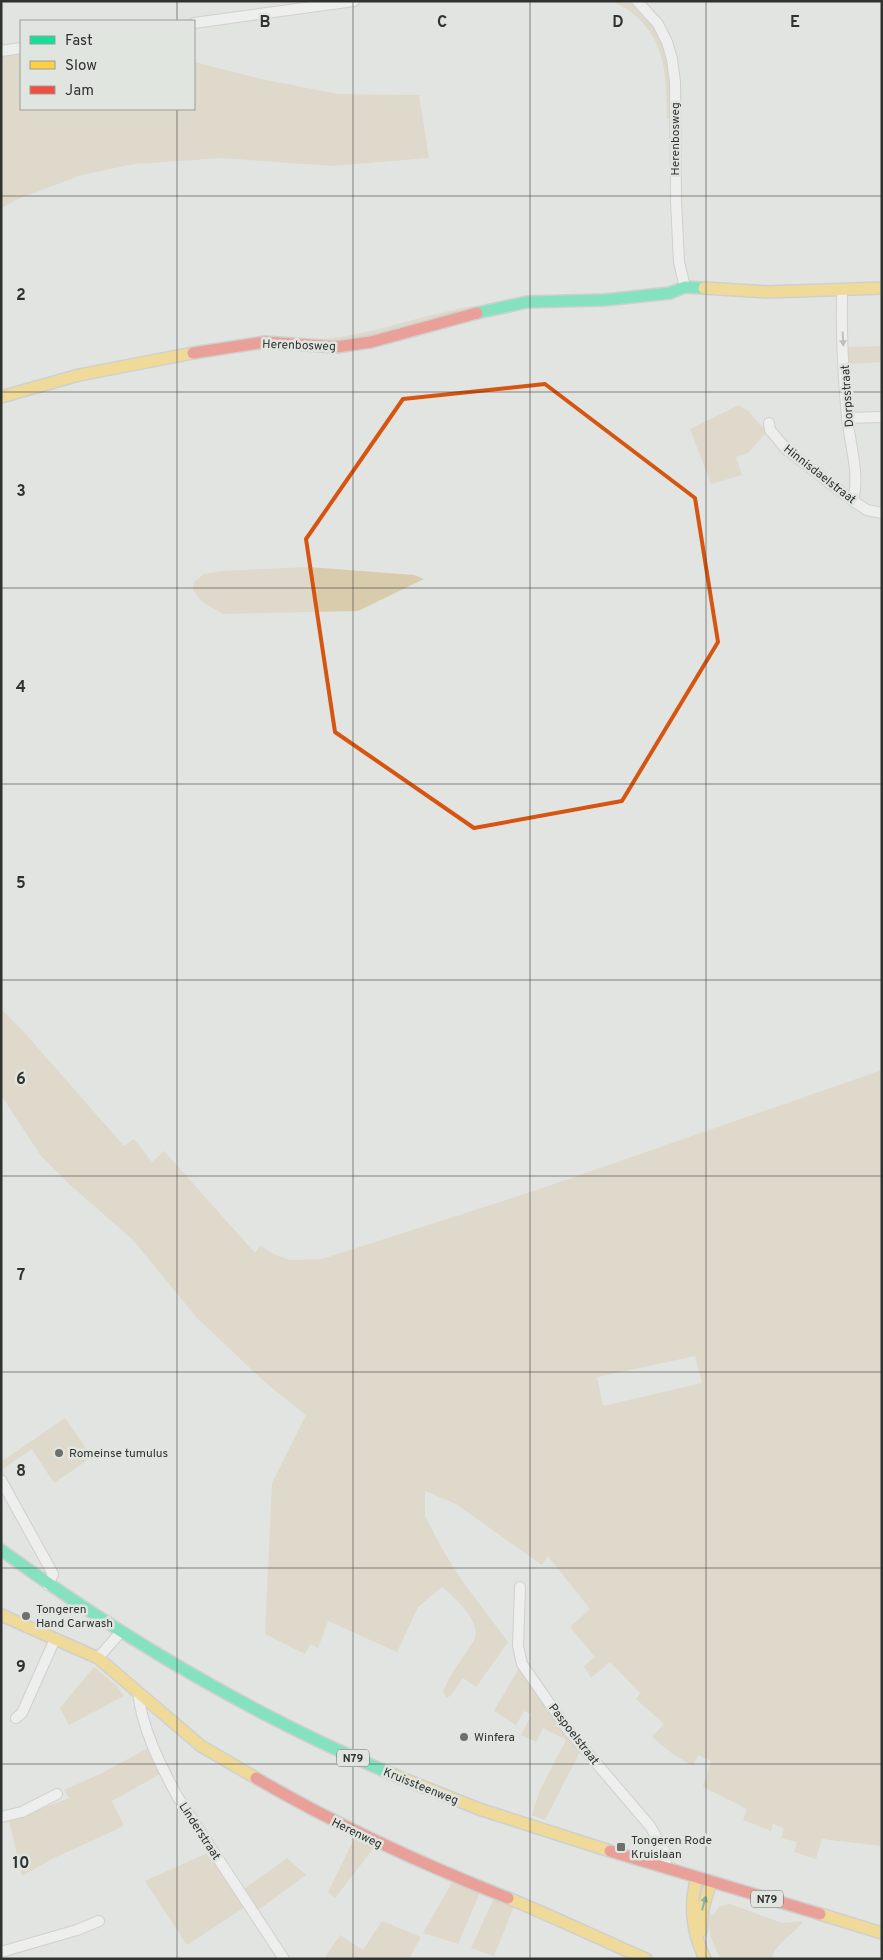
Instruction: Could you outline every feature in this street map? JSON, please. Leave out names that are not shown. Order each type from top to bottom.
[{"type":"street","points":[[195,23],[354,1]]},
{"type":"street","name":"Herenbosweg","points":[[637,1],[658,24],[672,59],[675,82],[676,200],[679,254],[685,287]]},
{"type":"street","points":[[1,51],[20,48]]},
{"type":"street","name":"Herenbosweg","points":[[1,397],[79,374],[246,344],[265,342],[336,347],[394,336],[500,307],[527,302],[604,300],[670,293],[685,287],[768,292],[882,288]]},
{"type":"street","name":"Dorpsstraat","points":[[842,290],[841,312],[847,418],[857,487],[853,501]]},
{"type":"street","points":[[847,418],[882,417]]},
{"type":"street","name":"Hinnisdaelstraat","points":[[769,423],[770,430],[787,450],[853,501],[867,510],[882,513]]},
{"type":"street","points":[[1,1480],[54,1574],[48,1586]]},
{"type":"street","name":"Kruissteenweg","points":[[1,1550],[48,1586],[120,1633],[208,1686],[288,1728],[360,1761],[420,1787],[505,1818],[882,1933]]},
{"type":"street","name":"Paspoelstraat","points":[[520,1587],[518,1646],[522,1664],[568,1730],[658,1837],[665,1852],[666,1868]]},
{"type":"street","name":"Herenweg","points":[[1,1615],[98,1658],[201,1746],[311,1810],[386,1848],[552,1916],[646,1959]]},
{"type":"street","points":[[98,1658],[120,1633]]},
{"type":"street","points":[[16,1718],[22,1713],[55,1639]]},
{"type":"street","name":"Linderstraat","points":[[138,1692],[148,1734],[173,1789],[284,1959]]},
{"type":"street","points":[[1,1817],[22,1812],[57,1794]]},
{"type":"street","points":[[697,1877],[691,1906],[696,1937],[705,1959]]},
{"type":"street","points":[[711,1881],[702,1908],[700,1928],[704,1941],[714,1959]]},
{"type":"street","points":[[1,1952],[77,1930],[99,1921]]},
{"type":"highlighted area","points":[[545,384],[695,498],[718,642],[622,801],[474,828],[335,732],[306,539],[403,399]]},
{"type":"shaded area","points":[[612,1],[633,1],[653,21],[661,35],[670,70],[671,119],[667,119],[666,82],[659,50],[652,35],[643,22]]},
{"type":"shaded area","points":[[20,52],[20,110],[195,110],[195,62],[266,80],[338,94],[419,95],[429,158],[331,166],[223,158],[134,164],[82,175],[18,199],[1,208],[1,55]]},
{"type":"shaded area","points":[[483,305],[466,314],[332,345],[296,340],[353,335],[445,312]]},
{"type":"shaded area","points":[[882,346],[882,362],[847,364],[845,347]]},
{"type":"shaded area","points":[[739,405],[748,411],[767,432],[748,453],[736,457],[742,475],[711,484],[690,429]]},
{"type":"shaded area","points":[[309,567],[414,575],[424,579],[358,611],[223,614],[202,602],[193,590],[194,582],[204,574],[220,571]]},
{"type":"shaded area","points":[[1,1009],[23,1031],[124,1146],[134,1139],[152,1162],[164,1151],[255,1253],[260,1246],[290,1260],[322,1259],[534,1191],[882,1070],[882,1846],[822,1839],[816,1859],[794,1852],[797,1842],[781,1838],[784,1828],[773,1824],[771,1831],[743,1820],[747,1809],[703,1787],[711,1761],[698,1755],[693,1766],[674,1755],[652,1737],[664,1724],[636,1699],[640,1693],[610,1662],[591,1678],[584,1666],[595,1657],[570,1627],[590,1609],[548,1556],[542,1565],[456,1504],[425,1491],[425,1516],[444,1552],[463,1582],[508,1642],[476,1687],[463,1678],[447,1698],[443,1692],[451,1675],[474,1640],[476,1631],[474,1623],[465,1609],[442,1587],[418,1607],[397,1652],[328,1621],[318,1648],[310,1644],[305,1654],[265,1634],[272,1483],[306,1415],[267,1384],[197,1318],[133,1240],[68,1183],[41,1156],[1,1095]],"holes":[[[695,1356],[702,1383],[603,1406],[597,1377]]]},
{"type":"shaded area","points":[[65,1418],[92,1457],[54,1483],[32,1449],[1,1470],[1,1462]]},
{"type":"shaded area","points":[[94,1667],[116,1685],[124,1696],[69,1725],[60,1708]]},
{"type":"shaded area","points":[[519,1668],[581,1750],[545,1820],[532,1815],[540,1790],[566,1740],[543,1728],[536,1742],[521,1735],[532,1714],[524,1711],[516,1725],[494,1711]]},
{"type":"shaded area","points":[[150,1747],[160,1774],[112,1801],[124,1826],[52,1859],[22,1876],[9,1821],[69,1798],[64,1790],[100,1774]]},
{"type":"shaded area","points":[[356,1835],[376,1845],[335,1898],[328,1892]]},
{"type":"shaded area","points":[[212,1851],[245,1907],[187,1945],[145,1881]]},
{"type":"shaded area","points":[[287,1858],[306,1875],[257,1911],[243,1890]]},
{"type":"shaded area","points":[[454,1879],[481,1890],[458,1944],[423,1933]]},
{"type":"shaded area","points":[[495,1896],[515,1904],[494,1956],[471,1948]]},
{"type":"shaded area","points":[[730,1904],[782,1923],[803,1921],[777,1948],[772,1959],[721,1959],[711,1937],[709,1920],[711,1914],[713,1915],[720,1906]]},
{"type":"shaded area","points":[[382,1921],[421,1937],[409,1959],[324,1959],[340,1935],[363,1950]]},
{"type":"traffic: fast","points":[[477,313],[527,302],[604,300],[670,293],[685,287],[704,288]]},
{"type":"traffic: fast","points":[[1,1550],[47,1583],[142,1645],[191,1674],[291,1727],[394,1775]]},
{"type":"traffic: slow","points":[[704,288],[768,292],[882,288]]},
{"type":"traffic: slow","points":[[1,397],[79,375],[193,353]]},
{"type":"traffic: slow","points":[[1,1615],[98,1658],[201,1746],[256,1778]]},
{"type":"traffic: slow","points":[[394,1775],[479,1809],[610,1851]]},
{"type":"traffic: slow","points":[[697,1877],[693,1898],[693,1918],[697,1938],[705,1959]]},
{"type":"traffic: slow","points":[[701,1931],[703,1908],[711,1881]]},
{"type":"traffic: slow","points":[[508,1898],[646,1959]]},
{"type":"traffic: slow","points":[[820,1914],[882,1933]]},
{"type":"traffic: jam","points":[[193,353],[265,342],[336,347],[371,342],[477,313]]},
{"type":"traffic: jam","points":[[256,1778],[287,1796],[380,1843],[508,1898]]},
{"type":"traffic: jam","points":[[610,1851],[820,1914]]},
{"type":"place","name":"Romeinse tumulus","points":[[59,1453]]},
{"type":"place","name":"Tongeren Hand Carwash","points":[[26,1616]]},
{"type":"place","name":"Winfera","points":[[464,1737]]},
{"type":"place","name":"Tongeren Rode Kruislaan","points":[[621,1847]]}]
